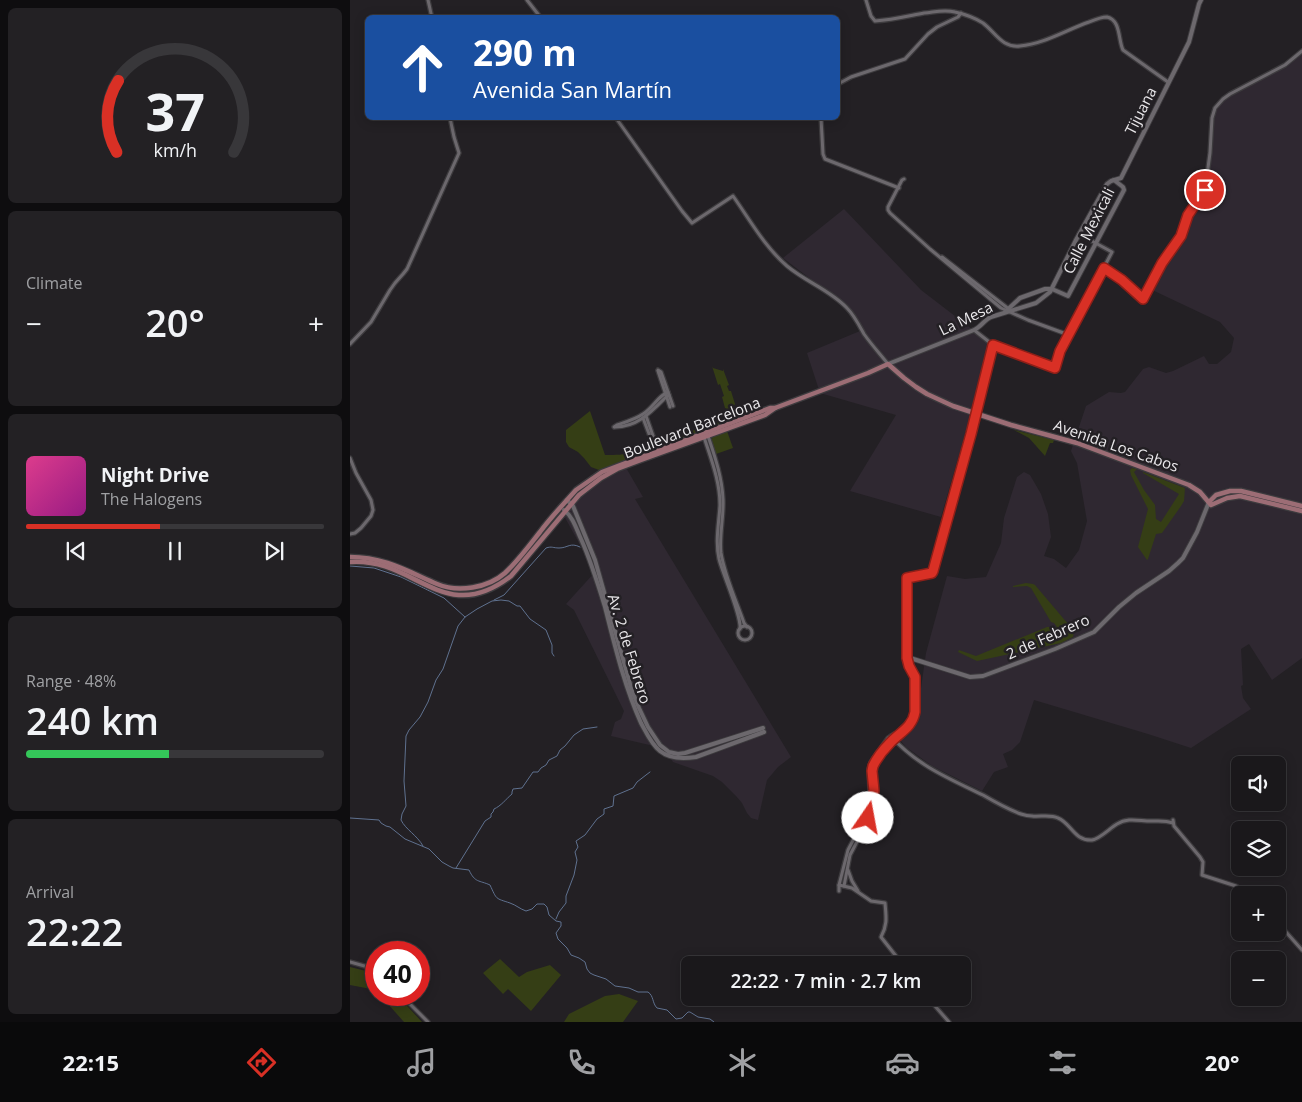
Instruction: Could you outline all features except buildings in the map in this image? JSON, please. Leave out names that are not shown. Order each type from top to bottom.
[{"type":"main road","points":[[1168,82],[1189,42],[1201,0]]},
{"type":"main road","name":"Tijuana","points":[[1093,210],[1107,184],[1122,176],[1168,82]]},
{"type":"main road","name":"Calle Mexicali","points":[[1052,289],[1068,296],[1124,190],[1114,180]]},
{"type":"main road","name":"La Mesa","points":[[888,364],[974,330],[987,318],[1036,303],[1046,296],[1052,289],[1093,210]]},
{"type":"main road","points":[[1009,311],[1022,297],[1045,289],[1052,289]]},
{"type":"main road","name":"Boulevard Barcelona","points":[[616,468],[765,415],[775,408],[888,364]]},
{"type":"main road","name":"Avenida Los Cabos","points":[[888,364],[927,394],[953,406],[1077,443],[1189,485],[1200,492],[1208,505]]},
{"type":"main road","points":[[350,562],[373,561],[392,564],[445,587],[461,589],[492,582],[505,573],[576,490],[594,476],[616,468]]},
{"type":"main road","points":[[350,557],[365,557],[446,593],[464,595],[484,592],[511,576],[579,496],[591,485],[616,468]]},
{"type":"main road","points":[[1208,505],[1216,495],[1230,491],[1241,491],[1302,506]]},
{"type":"main road","points":[[1208,505],[1227,498],[1240,496],[1302,511]]},
{"type":"main road","name":"Av. 2 de Febrero","points":[[560,507],[570,515],[589,558],[628,692],[654,746],[674,758],[686,758],[696,756],[763,730],[685,753],[669,752],[660,745],[648,727],[632,691],[595,560],[572,504],[567,500]]},
{"type":"main road","name":"2 de Febrero","points":[[907,658],[970,677],[976,677],[989,674],[1055,649],[1094,632],[1131,598],[1178,563],[1197,532],[1208,505]]},
{"type":"street","points":[[428,0],[431,15]]},
{"type":"street","points":[[527,0],[539,15]]},
{"type":"street","points":[[866,0],[871,16],[875,20],[944,10],[961,14]]},
{"type":"street","points":[[840,83],[851,77],[905,59],[928,34],[961,14]]},
{"type":"street","name":"Tijuana","points":[[961,14],[980,21],[1003,42],[1015,46],[1040,42],[1103,17],[1110,18],[1116,23],[1123,50],[1168,82]]},
{"type":"street","points":[[1104,268],[1122,280],[1143,299],[1162,263],[1181,236],[1188,215],[1205,190],[1212,118],[1215,108],[1230,94],[1285,65],[1302,52]]},
{"type":"street","points":[[350,344],[371,322],[392,287],[403,274],[442,192],[459,153],[450,120]]},
{"type":"street","points":[[617,120],[692,223],[732,196],[757,232],[785,264],[832,295],[847,308],[872,345],[888,364]]},
{"type":"street","points":[[821,120],[825,159],[898,188]]},
{"type":"street","points":[[904,179],[888,209],[890,214],[993,301],[1009,311],[1069,335]]},
{"type":"street","points":[[974,330],[993,345],[1055,368],[1060,351],[1112,252],[1080,234]]},
{"type":"street","points":[[892,737],[890,743],[873,766],[874,787],[871,808],[860,836],[852,850],[844,886],[839,891],[848,850],[860,828],[867,808],[870,791],[869,766],[881,747],[892,737],[905,730],[914,717],[915,677],[907,658],[907,578],[932,573],[933,571],[993,345]]},
{"type":"street","points":[[667,394],[661,372],[658,370],[671,406]]},
{"type":"street","points":[[644,416],[614,427],[625,425],[644,416],[667,394]]},
{"type":"street","points":[[644,416],[657,452]]},
{"type":"street","points":[[705,435],[718,483],[720,503],[717,543],[719,559],[741,626],[740,637],[748,639],[752,636],[752,632],[744,623],[724,563],[719,526]]},
{"type":"street","points":[[350,458],[371,500],[373,510],[371,516],[361,528],[350,534]]},
{"type":"street","points":[[740,629],[744,626],[748,627]]},
{"type":"street","points":[[900,733],[900,745]]},
{"type":"street","points":[[892,737],[931,769],[1013,811],[1031,816],[1059,818],[1082,838],[1093,840],[1120,822],[1130,819],[1173,821],[1175,828],[1200,856],[1202,875],[1236,886]]},
{"type":"street","points":[[890,743],[900,745]]},
{"type":"street","points":[[848,869],[858,892]]},
{"type":"street","points":[[844,886],[852,888],[872,900],[885,903],[886,928],[881,937],[896,956]]},
{"type":"street","points":[[1286,932],[1302,950]]},
{"type":"street","points":[[350,962],[365,966]]},
{"type":"street","points":[[413,1006],[428,1022]]},
{"type":"street","points":[[935,1006],[949,1022]]},
{"type":"shaded area","points":[[1302,52],[1302,658],[1272,680],[1249,644],[1241,649],[1243,685],[1241,686],[1243,698],[1251,709],[1191,748],[1034,700],[1020,742],[1012,750],[1003,754],[1008,767],[994,772],[982,791],[932,766],[906,747],[900,740],[901,735],[911,729],[917,716],[926,653],[947,576],[965,579],[986,577],[1001,543],[1004,518],[1017,477],[1024,472],[1030,475],[1041,494],[1048,514],[1051,537],[1044,556],[1054,559],[1066,568],[1079,550],[1087,521],[1077,463],[1071,451],[1086,406],[1109,392],[1125,392],[1143,369],[1149,367],[1166,373],[1204,356],[1209,364],[1217,364],[1231,352],[1234,338],[1220,322],[1148,288],[1164,260],[1182,236],[1186,216],[1206,190],[1214,114],[1221,104],[1238,89],[1282,67]]},
{"type":"shaded area","points":[[844,209],[921,290],[994,346],[975,414],[966,431],[941,517],[850,491],[896,415],[820,393],[807,353],[860,331],[848,309],[842,303],[783,258]]},
{"type":"shaded area","points":[[625,466],[643,497],[635,499],[791,757],[778,767],[767,780],[758,820],[751,818],[736,796],[713,776],[673,762],[668,754],[658,747],[611,736],[615,722],[621,719],[624,711],[574,610],[566,604],[595,572],[563,514],[591,485]]},
{"type":"green space","points":[[712,366],[723,371],[723,369],[729,385],[727,386],[729,391],[731,391],[735,404],[733,407],[725,408],[722,397],[724,396]]},
{"type":"green space","points":[[590,411],[605,455],[635,452],[646,447],[649,443],[650,450],[599,470],[591,467],[566,442],[566,430]]},
{"type":"green space","points":[[731,417],[732,421],[662,447],[657,442],[661,442]]},
{"type":"green space","points":[[1014,430],[1054,440],[1053,443],[1050,443],[1045,456],[1029,438]]},
{"type":"green space","points":[[727,431],[733,448],[716,454],[711,441],[713,436]]},
{"type":"green space","points":[[1132,468],[1137,469],[1134,472],[1155,505],[1156,519],[1161,522],[1179,494],[1143,472],[1185,488],[1184,501],[1162,533],[1156,534],[1147,560],[1138,547],[1148,509],[1131,475],[1130,470]]},
{"type":"green space","points":[[1026,583],[1035,585],[1074,631],[1073,637],[1061,643],[977,661],[958,652],[959,650],[976,656],[1047,627],[1057,627],[1051,622],[1031,588],[1027,586],[1013,587]]},
{"type":"green space","points":[[500,959],[519,977],[527,972],[550,965],[561,975],[531,1011],[508,989],[503,994],[483,973]]},
{"type":"green space","points":[[350,967],[365,971],[365,988],[350,985]]},
{"type":"green space","points":[[619,994],[638,1001],[623,1022],[564,1022],[569,1014],[605,996]]},
{"type":"green space","points":[[390,1006],[407,1006],[422,1022],[404,1022]]},
{"type":"waterway","points":[[494,600],[504,595],[546,548],[562,548],[574,545],[580,547]]},
{"type":"waterway","points":[[350,566],[374,568],[401,577],[444,598],[465,617]]},
{"type":"waterway","points":[[423,846],[401,820],[406,806],[404,781],[406,736],[428,702],[436,680],[443,669],[458,626],[465,617],[492,601],[509,601],[520,606],[530,619],[546,630],[554,656]]},
{"type":"waterway","points":[[456,868],[485,821],[491,817],[494,809],[512,794],[513,789],[522,788],[533,772],[538,772],[549,760],[557,756],[574,735],[583,729],[597,727]]},
{"type":"waterway","points":[[556,919],[566,903],[566,896],[574,875],[577,860],[575,852],[578,847],[576,841],[585,835],[597,819],[604,814],[604,809],[613,806],[614,796],[633,788],[637,782],[650,772]]},
{"type":"waterway","points":[[350,818],[379,820],[405,839],[429,849],[449,866],[469,870],[475,879],[490,885],[497,898],[526,911],[532,909],[537,904],[544,904],[549,915],[556,921],[561,922],[561,926],[556,933],[558,939],[571,955],[585,962],[590,973],[606,979],[615,986],[629,988],[638,992],[648,992],[657,1008],[667,1010],[676,1019],[682,1018],[690,1012],[698,1017],[710,1019],[714,1022]]},
{"type":"route","points":[[868,818],[874,791],[873,766],[890,743],[912,722],[915,712],[915,677],[907,658],[907,578],[932,573],[933,571],[971,434],[993,345],[1055,368],[1060,351],[1104,268],[1122,280],[1143,299],[1162,263],[1181,236],[1193,206],[1205,190]]}]
